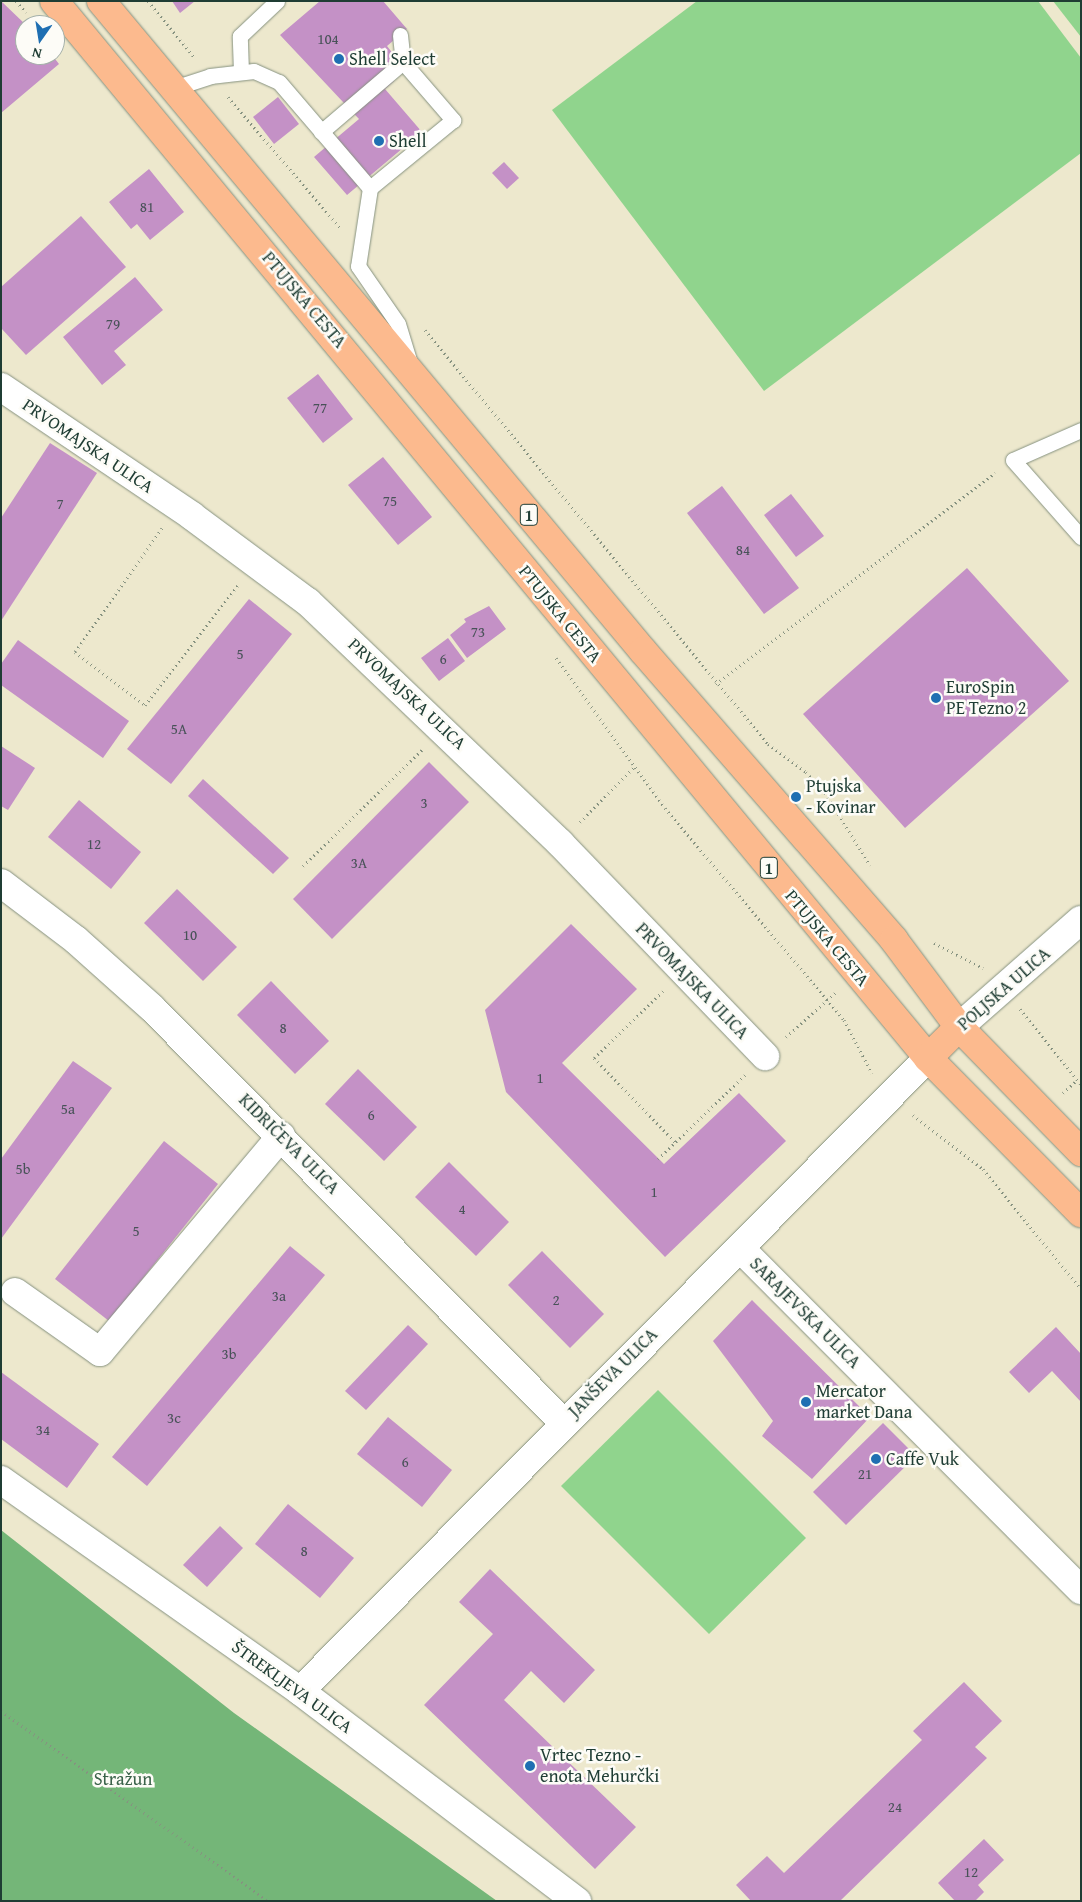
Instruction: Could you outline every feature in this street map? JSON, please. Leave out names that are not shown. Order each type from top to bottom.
[{"type":"main road","name":"PTUJSKA CESTA","points":[[54,1],[928,1058],[1081,1213]]},
{"type":"main road","name":"PTUJSKA CESTA","points":[[109,6],[174,88],[726,749],[894,940],[959,1027],[1081,1152]]},
{"type":"main road","name":"POLJSKA ULICA","points":[[928,1058],[959,1027]]},
{"type":"street","name":"PRVOMAJSKA ULICA","points":[[1,387],[177,506],[308,602],[444,728],[560,843],[681,973],[765,1056]]},
{"type":"street","name":"KIDRIČEVA ULICA","points":[[1,883],[76,940],[152,1008],[563,1422]]},
{"type":"street","name":"POLJSKA ULICA","points":[[959,1027],[1081,920]]},
{"type":"street","name":"JANŠEVA ULICA","points":[[300,1691],[563,1422],[740,1248],[928,1058]]},
{"type":"street","points":[[15,1292],[100,1352],[281,1136]]},
{"type":"street","name":"SARAJEVSKA ULICA","points":[[740,1248],[1081,1590]]},
{"type":"street","name":"ŠTREKLJEVA ULICA","points":[[5,1485],[300,1691],[578,1901]]},
{"type":"lane","points":[[241,72],[240,36],[278,1]]},
{"type":"lane","points":[[400,35],[403,62],[453,120],[370,188],[358,266],[363,280],[398,324],[415,378]]},
{"type":"lane","points":[[321,132],[403,62]]},
{"type":"lane","points":[[174,88],[210,76],[254,71],[279,82],[370,188]]},
{"type":"lane","points":[[1081,430],[1013,460],[1081,537]]},
{"type":"path","points":[[148,1],[360,252]]},
{"type":"path","points":[[421,326],[716,684],[768,744],[806,772],[825,793],[872,868]]},
{"type":"path","points":[[716,684],[1013,460]]},
{"type":"path","points":[[177,506],[75,652],[145,705],[256,563]]},
{"type":"path","points":[[555,656],[634,766],[844,1020],[865,1065]]},
{"type":"path","points":[[303,866],[444,728]]},
{"type":"path","points":[[560,843],[634,766]]},
{"type":"path","points":[[926,937],[957,957],[976,961]]},
{"type":"path","points":[[675,1142],[594,1058],[681,973]]},
{"type":"path","points":[[658,1158],[827,1000]]},
{"type":"path","points":[[1031,1020],[1033,1030],[1081,1084]]},
{"type":"path","points":[[924,1128],[943,1135],[984,1169],[1081,1288]]},
{"type":"path","points":[[1,1711],[268,1901]]},
{"type":"green space","points":[[697,1],[1038,1],[1081,58],[1081,153],[764,391],[552,110]]},
{"type":"green space","points":[[1053,1],[1081,1],[1081,37]]},
{"type":"green space","points":[[658,1390],[806,1538],[709,1634],[561,1486]]},
{"type":"green space","name":"Stražun","points":[[1,1530],[234,1713],[497,1901],[1,1901]]},
{"type":"building","points":[[1,1],[16,15],[15,65],[58,65],[1,113]]},
{"type":"building","points":[[172,1],[195,1],[180,13]]},
{"type":"building","points":[[320,1],[383,1],[407,29],[387,46],[394,55],[389,60],[395,66],[387,73],[394,81],[385,89],[422,132],[347,195],[314,157],[359,119],[280,35]]},
{"type":"building","points":[[278,97],[299,124],[274,144],[253,117]]},
{"type":"building","points":[[504,162],[519,178],[507,189],[492,173]]},
{"type":"building","points":[[149,169],[184,212],[150,240],[137,224],[131,229],[109,202]]},
{"type":"building","points":[[81,216],[126,267],[26,355],[1,328],[1,287]]},
{"type":"building","points":[[135,277],[163,310],[114,351],[126,365],[102,385],[63,337]]},
{"type":"building","points":[[318,374],[353,419],[323,443],[287,398]]},
{"type":"building","points":[[50,443],[97,473],[1,621],[1,518]]},
{"type":"building","points":[[383,457],[432,517],[398,545],[348,485]]},
{"type":"building","points":[[722,486],[799,588],[764,614],[687,513]]},
{"type":"building","points":[[791,494],[824,536],[796,557],[764,515]]},
{"type":"building","name":"EuroSpin PE Tezno 2","points":[[967,568],[1069,681],[905,828],[803,714]]},
{"type":"building","points":[[249,599],[292,634],[171,784],[127,749]]},
{"type":"building","points":[[489,606],[506,629],[467,658],[450,635],[466,622],[464,619]]},
{"type":"building","points":[[448,638],[465,661],[439,681],[421,658]]},
{"type":"building","points":[[18,640],[129,721],[103,758],[1,685],[1,664]]},
{"type":"building","points":[[1,746],[35,768],[8,810],[1,806]]},
{"type":"building","points":[[429,762],[469,802],[332,939],[293,899]]},
{"type":"building","points":[[203,779],[289,858],[273,874],[188,796]]},
{"type":"building","points":[[79,800],[141,852],[111,889],[48,837]]},
{"type":"building","points":[[177,889],[237,947],[203,981],[144,923]]},
{"type":"building","points":[[571,924],[637,989],[562,1063],[664,1164],[739,1093],[786,1141],[665,1257],[506,1092],[485,1010]]},
{"type":"building","points":[[271,981],[329,1041],[295,1074],[237,1015]]},
{"type":"building","points":[[73,1061],[112,1088],[1,1239],[1,1159]]},
{"type":"building","points":[[358,1069],[417,1127],[384,1161],[325,1104]]},
{"type":"building","points":[[164,1141],[218,1184],[109,1321],[55,1279]]},
{"type":"building","points":[[449,1162],[509,1222],[476,1256],[415,1197]]},
{"type":"building","points":[[290,1246],[325,1275],[147,1486],[112,1457]]},
{"type":"building","points":[[542,1251],[604,1314],[570,1348],[508,1285]]},
{"type":"building","name":"Mercator market Dana","points":[[752,1300],[870,1417],[812,1479],[762,1436],[773,1421],[713,1341]]},
{"type":"building","points":[[408,1325],[428,1344],[366,1410],[345,1391]]},
{"type":"building","points":[[1056,1327],[1081,1354],[1081,1402],[1052,1371],[1029,1393],[1009,1372]]},
{"type":"building","points":[[1,1372],[99,1444],[67,1488],[1,1439]]},
{"type":"building","points":[[388,1417],[452,1470],[422,1507],[357,1454]]},
{"type":"building","points":[[883,1423],[916,1456],[846,1525],[813,1492]]},
{"type":"building","points":[[288,1504],[354,1558],[320,1598],[255,1544]]},
{"type":"building","points":[[220,1526],[243,1548],[207,1587],[183,1565]]},
{"type":"building","name":"Vrtec Tezno - enota Mehurčki","points":[[490,1569],[595,1670],[564,1703],[531,1671],[504,1700],[636,1827],[595,1869],[424,1705],[493,1634],[459,1602]]},
{"type":"building","points":[[964,1682],[1002,1721],[975,1747],[987,1758],[840,1901],[751,1901],[736,1885],[767,1856],[784,1873],[922,1740],[913,1731]]},
{"type":"building","points":[[984,1839],[1004,1860],[978,1885],[984,1892],[975,1901],[955,1901],[938,1883]]},
{"type":"place","name":"Shell Select","points":[[339,59]]},
{"type":"place","name":"Shell","points":[[379,141]]},
{"type":"place","name":"EuroSpin PE Tezno 2","points":[[936,698]]},
{"type":"place","name":"Ptujska - Kovinar","points":[[796,797]]},
{"type":"place","name":"Mercator market Dana","points":[[806,1402]]},
{"type":"place","name":"Caffe Vuk","points":[[876,1459]]},
{"type":"place","name":"Vrtec Tezno - enota Mehurčki","points":[[530,1766]]}]
